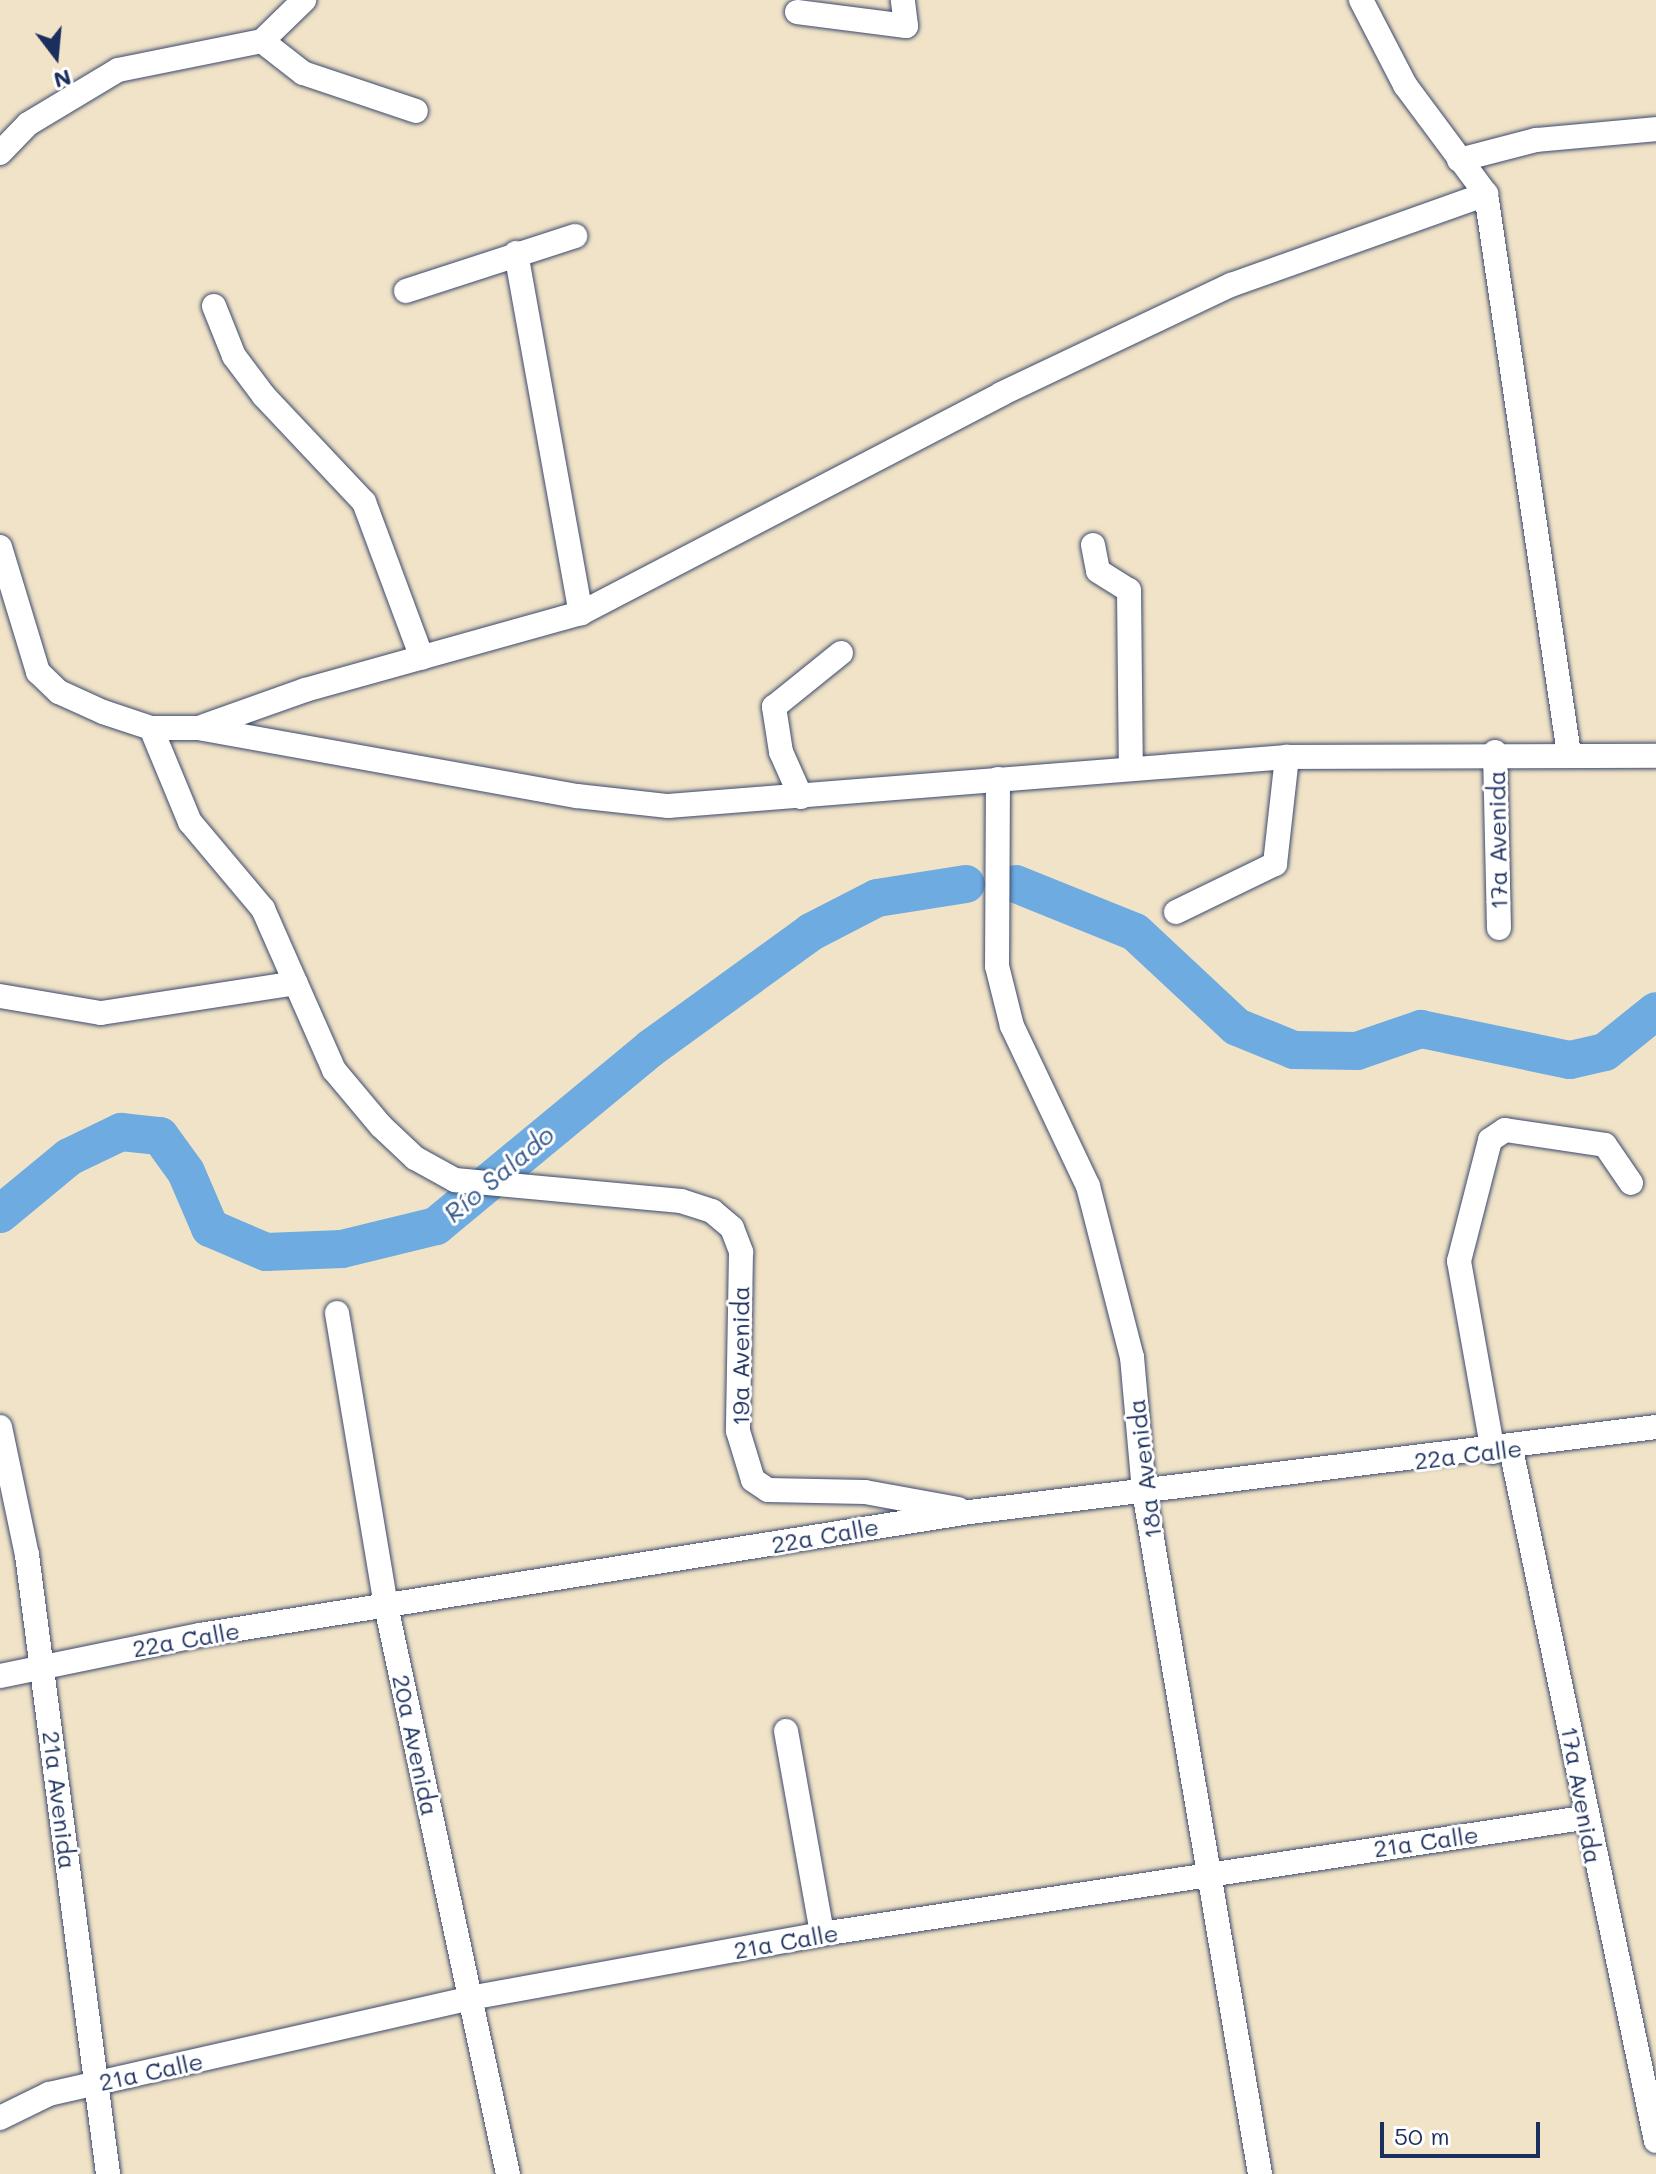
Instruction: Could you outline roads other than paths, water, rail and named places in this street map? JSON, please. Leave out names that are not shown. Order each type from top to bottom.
[{"type":"street","points":[[0,153],[28,124],[118,70],[262,41],[304,0]]},
{"type":"street","points":[[797,12],[906,26],[903,0]]},
{"type":"street","points":[[1361,0],[1405,85],[1486,194],[1569,754]]},
{"type":"street","points":[[262,41],[303,73],[416,111]]},
{"type":"street","points":[[1459,160],[1536,140],[1656,129]]},
{"type":"street","points":[[198,728],[422,658],[581,613],[1001,394],[1231,285],[1486,194]]},
{"type":"street","points":[[406,291],[575,236]]},
{"type":"street","points":[[516,253],[581,613]]},
{"type":"street","points":[[214,306],[234,356],[264,396],[364,502],[422,658]]},
{"type":"street","points":[[1093,545],[1098,571],[1129,590],[1131,767]]},
{"type":"street","points":[[0,547],[38,672],[59,692],[151,728],[198,728],[255,741],[668,806],[1287,757],[1495,752],[1656,756]]},
{"type":"street","points":[[801,797],[778,741],[774,707],[841,653]]},
{"type":"street","points":[[247,713],[241,728],[255,741]]},
{"type":"street","points":[[0,996],[115,1012],[296,983],[263,909],[190,822],[151,728]]},
{"type":"street","name":"17a Avenida","points":[[1495,752],[1499,928]]},
{"type":"street","points":[[1176,912],[1275,864],[1287,757]]},
{"type":"street","name":"18a Avenida","points":[[998,779],[997,966],[1012,1026],[1088,1186],[1132,1357],[1144,1491],[1260,2174]]},
{"type":"street","name":"19a Avenida","points":[[296,983],[334,1070],[415,1158],[455,1180],[505,1190],[647,1197],[712,1211],[732,1228],[741,1252],[738,1431],[753,1480],[768,1490],[890,1495],[970,1512]]},
{"type":"street","name":"17a Avenida","points":[[1631,1183],[1605,1145],[1505,1130],[1490,1140],[1459,1261],[1656,2141]]},
{"type":"street","name":"20a Avenida","points":[[337,1313],[386,1606],[508,2174]]},
{"type":"street","name":"21a Avenida","points":[[0,1427],[41,1666],[91,2084],[108,2174]]},
{"type":"street","name":"22a Calle","points":[[0,1676],[41,1666],[386,1606],[970,1512],[1502,1450],[1656,1427]]},
{"type":"street","points":[[786,1731],[822,1934]]},
{"type":"street","name":"21a Calle","points":[[0,2118],[91,2084],[470,1998],[822,1934],[1583,1818]]},
{"type":"waterway","name":"Río Salado","points":[[0,1214],[69,1157],[121,1132],[160,1136],[186,1172],[210,1228],[266,1252],[342,1249],[436,1226],[651,1048],[811,932],[877,898],[966,884]]},
{"type":"waterway","name":"Río Salado","points":[[1016,884],[1135,932],[1237,1027],[1294,1050],[1357,1051],[1421,1029],[1570,1060],[1605,1052],[1656,1011]]}]
